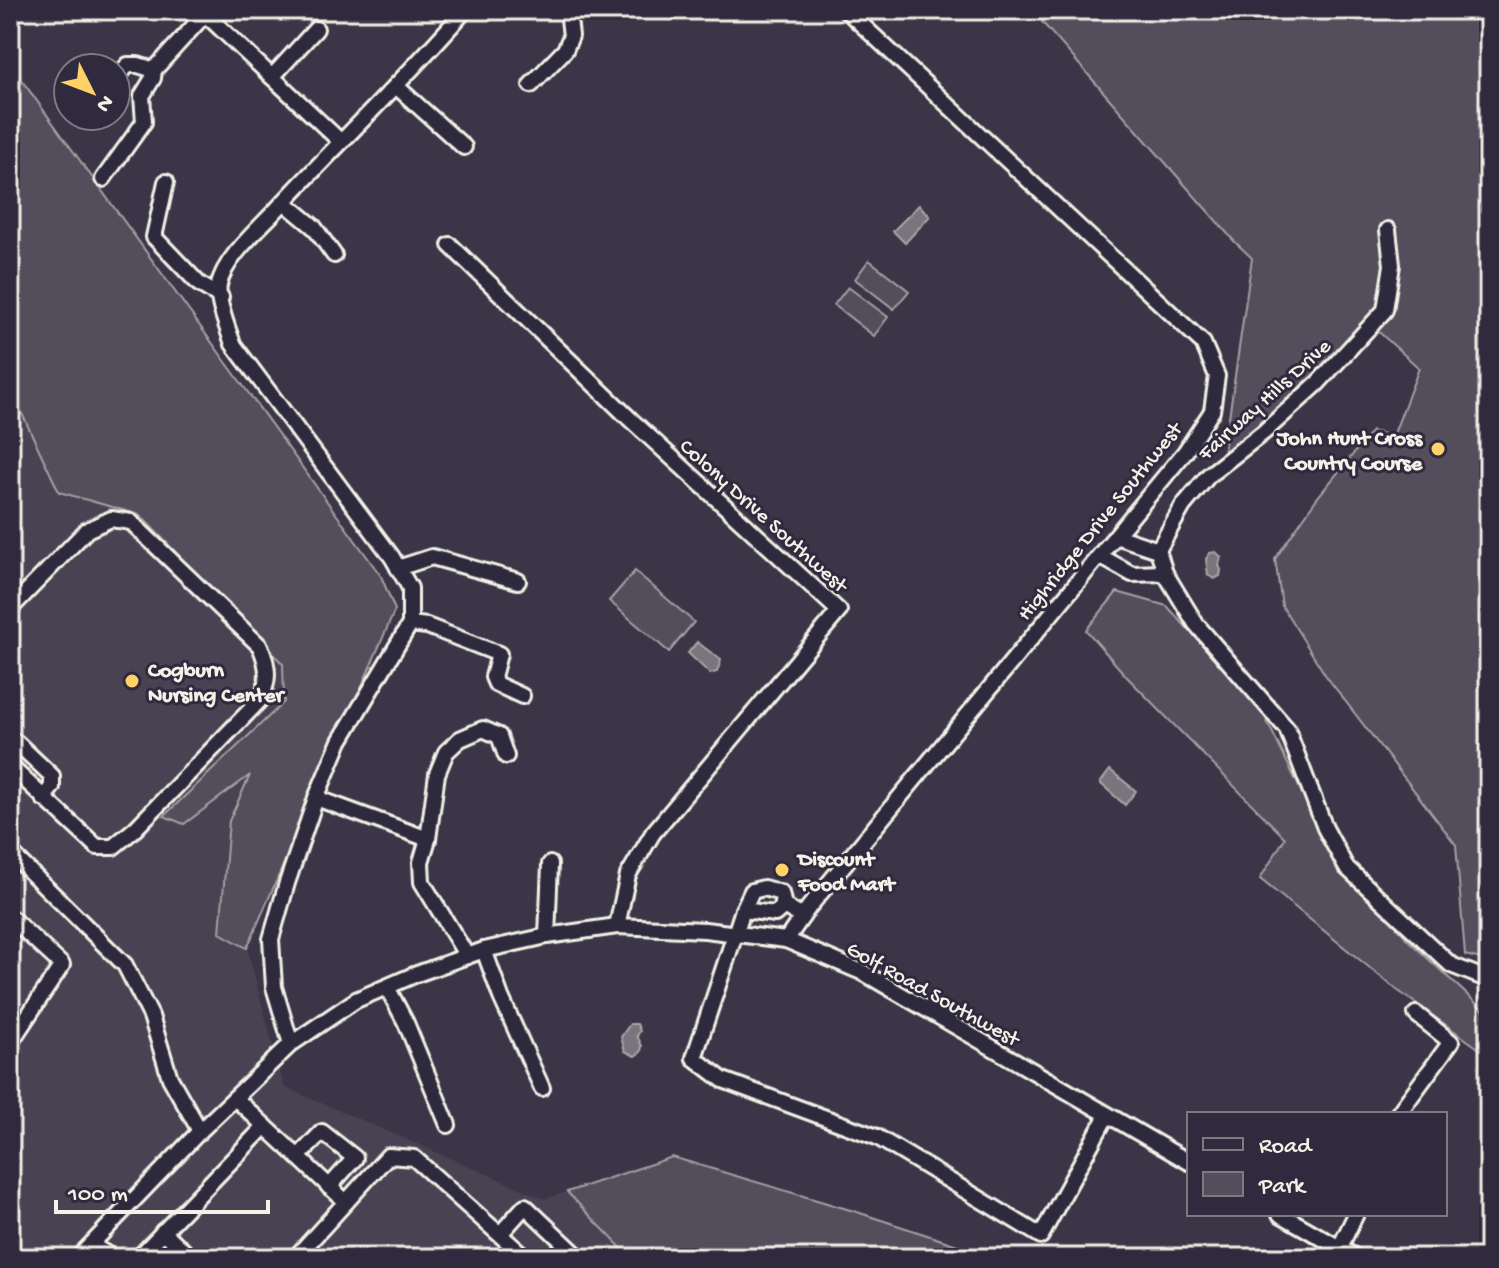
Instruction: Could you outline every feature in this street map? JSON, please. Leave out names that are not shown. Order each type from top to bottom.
[{"type":"street","points":[[531,85],[565,50],[571,36],[568,10]]},
{"type":"street","name":"Highridge Drive Southwest","points":[[786,940],[1185,452],[1212,411],[1217,376],[1203,343],[846,10]]},
{"type":"street","points":[[291,1044],[274,987],[271,939],[316,798],[340,741],[410,624],[410,588],[233,344],[219,285],[233,257],[340,141],[396,86],[462,11]]},
{"type":"street","points":[[103,179],[144,122],[142,96],[153,78],[154,70],[203,12],[340,141]]},
{"type":"street","points":[[272,77],[316,29]]},
{"type":"street","points":[[132,65],[154,70]]},
{"type":"street","points":[[396,86],[464,147]]},
{"type":"street","points":[[166,182],[154,237],[199,284],[221,297]]},
{"type":"street","points":[[284,202],[314,227],[334,255]]},
{"type":"street","name":"Fairway Hills Drive","points":[[1158,550],[1183,506],[1209,475],[1264,432],[1318,383],[1385,310],[1392,265],[1388,230]]},
{"type":"street","name":"Colony Drive Southwest","points":[[450,245],[631,420],[839,611],[653,833],[628,875],[617,926]]},
{"type":"street","points":[[10,609],[87,530],[111,519],[131,522],[260,646],[268,664],[268,685],[259,701],[135,829],[113,847],[97,847],[10,766]]},
{"type":"street","points":[[1116,536],[1158,550],[1165,573],[1196,624],[1287,729],[1325,828],[1346,867],[1451,965],[1489,980]]},
{"type":"street","points":[[1100,556],[1132,574],[1165,573]]},
{"type":"street","points":[[398,568],[432,557],[518,581]]},
{"type":"street","points":[[410,624],[427,626],[499,654],[493,677],[496,684],[522,696]]},
{"type":"street","points":[[467,956],[422,882],[421,862],[428,839],[437,774],[446,752],[460,739],[483,729],[499,736],[506,756]]},
{"type":"street","points":[[10,742],[16,742],[52,776],[52,787],[43,798]]},
{"type":"street","points":[[316,798],[428,839]]},
{"type":"street","points":[[10,852],[125,965],[151,1016],[170,1078],[200,1131]]},
{"type":"street","points":[[547,936],[550,864]]},
{"type":"street","points":[[802,917],[784,906],[781,893],[764,888],[752,891],[734,933],[694,1058],[723,1080],[877,1137],[1041,1236],[1107,1115]]},
{"type":"street","points":[[743,910],[775,914],[784,906]]},
{"type":"street","points":[[10,917],[62,965],[10,1043]]},
{"type":"street","name":"Golf Road Southwest","points":[[83,1254],[200,1131],[291,1044],[356,1000],[484,950],[547,936],[617,926],[734,933],[786,940],[864,973],[1187,1161]]},
{"type":"street","points":[[484,950],[501,997],[542,1088]]},
{"type":"street","points":[[387,987],[406,1023],[448,1125]]},
{"type":"street","points":[[1399,1112],[1451,1042],[1416,1014]]},
{"type":"street","points":[[235,1098],[346,1202]]},
{"type":"street","points":[[140,1258],[265,1126]]},
{"type":"street","points":[[298,1157],[322,1132],[355,1158],[329,1187]]},
{"type":"street","points":[[295,1258],[388,1156],[414,1158],[526,1258]]},
{"type":"street","points":[[500,1234],[525,1206],[580,1258]]},
{"type":"street","points":[[1283,1216],[1357,1258]]},
{"type":"street","points":[[1339,1249],[1355,1216]]},
{"type":"street","points":[[163,1231],[191,1258]]},
{"type":"street","points":[[83,1254],[114,1258]]},
{"type":"shaded area","points":[[919,205],[930,216],[905,243],[893,231]]},
{"type":"shaded area","points":[[10,388],[59,492],[140,514],[283,664],[284,702],[164,816],[184,824],[251,774],[220,933],[247,948],[284,1087],[545,1199],[567,1192],[631,1258],[10,1258]]},
{"type":"shaded area","points":[[1216,552],[1221,557],[1221,570],[1220,576],[1214,579],[1208,575],[1206,559],[1210,553]]},
{"type":"shaded area","points":[[697,642],[721,660],[717,672],[710,674],[688,653]]},
{"type":"shaded area","points":[[1110,770],[1136,791],[1125,805],[1100,783]]},
{"type":"shaded area","points":[[630,1024],[637,1024],[640,1031],[637,1036],[642,1046],[641,1052],[635,1056],[625,1051],[621,1037]]},
{"type":"green space","points":[[1053,10],[1489,10],[1489,961],[1465,955],[1456,845],[1326,676],[1282,606],[1275,559],[1317,498],[1372,431],[1393,436],[1419,368],[1370,324],[1224,452],[1252,258],[1042,22]]},
{"type":"green space","points":[[10,68],[52,122],[52,132],[59,132],[381,576],[395,610],[247,948],[220,933],[229,821],[250,775],[184,824],[164,816],[284,702],[283,664],[140,515],[59,492],[10,388]]},
{"type":"green space","points":[[869,260],[909,291],[894,309],[855,279]]},
{"type":"green space","points":[[848,287],[888,317],[874,336],[834,305]]},
{"type":"green space","points":[[635,571],[694,622],[669,652],[609,601]]},
{"type":"green space","points":[[1117,592],[1167,606],[1265,717],[1318,826],[1351,874],[1409,941],[1489,1015],[1489,1048],[1481,1050],[1397,990],[1260,879],[1285,838],[1126,676],[1086,630]]},
{"type":"green space","points":[[672,1157],[997,1258],[631,1258],[567,1192]]},
{"type":"place","name":"John Hunt Cross Country Course","points":[[1438,449]]},
{"type":"place","name":"Cogburn Nursing Center","points":[[132,681]]},
{"type":"place","name":"Discount Food Mart","points":[[782,870]]}]
